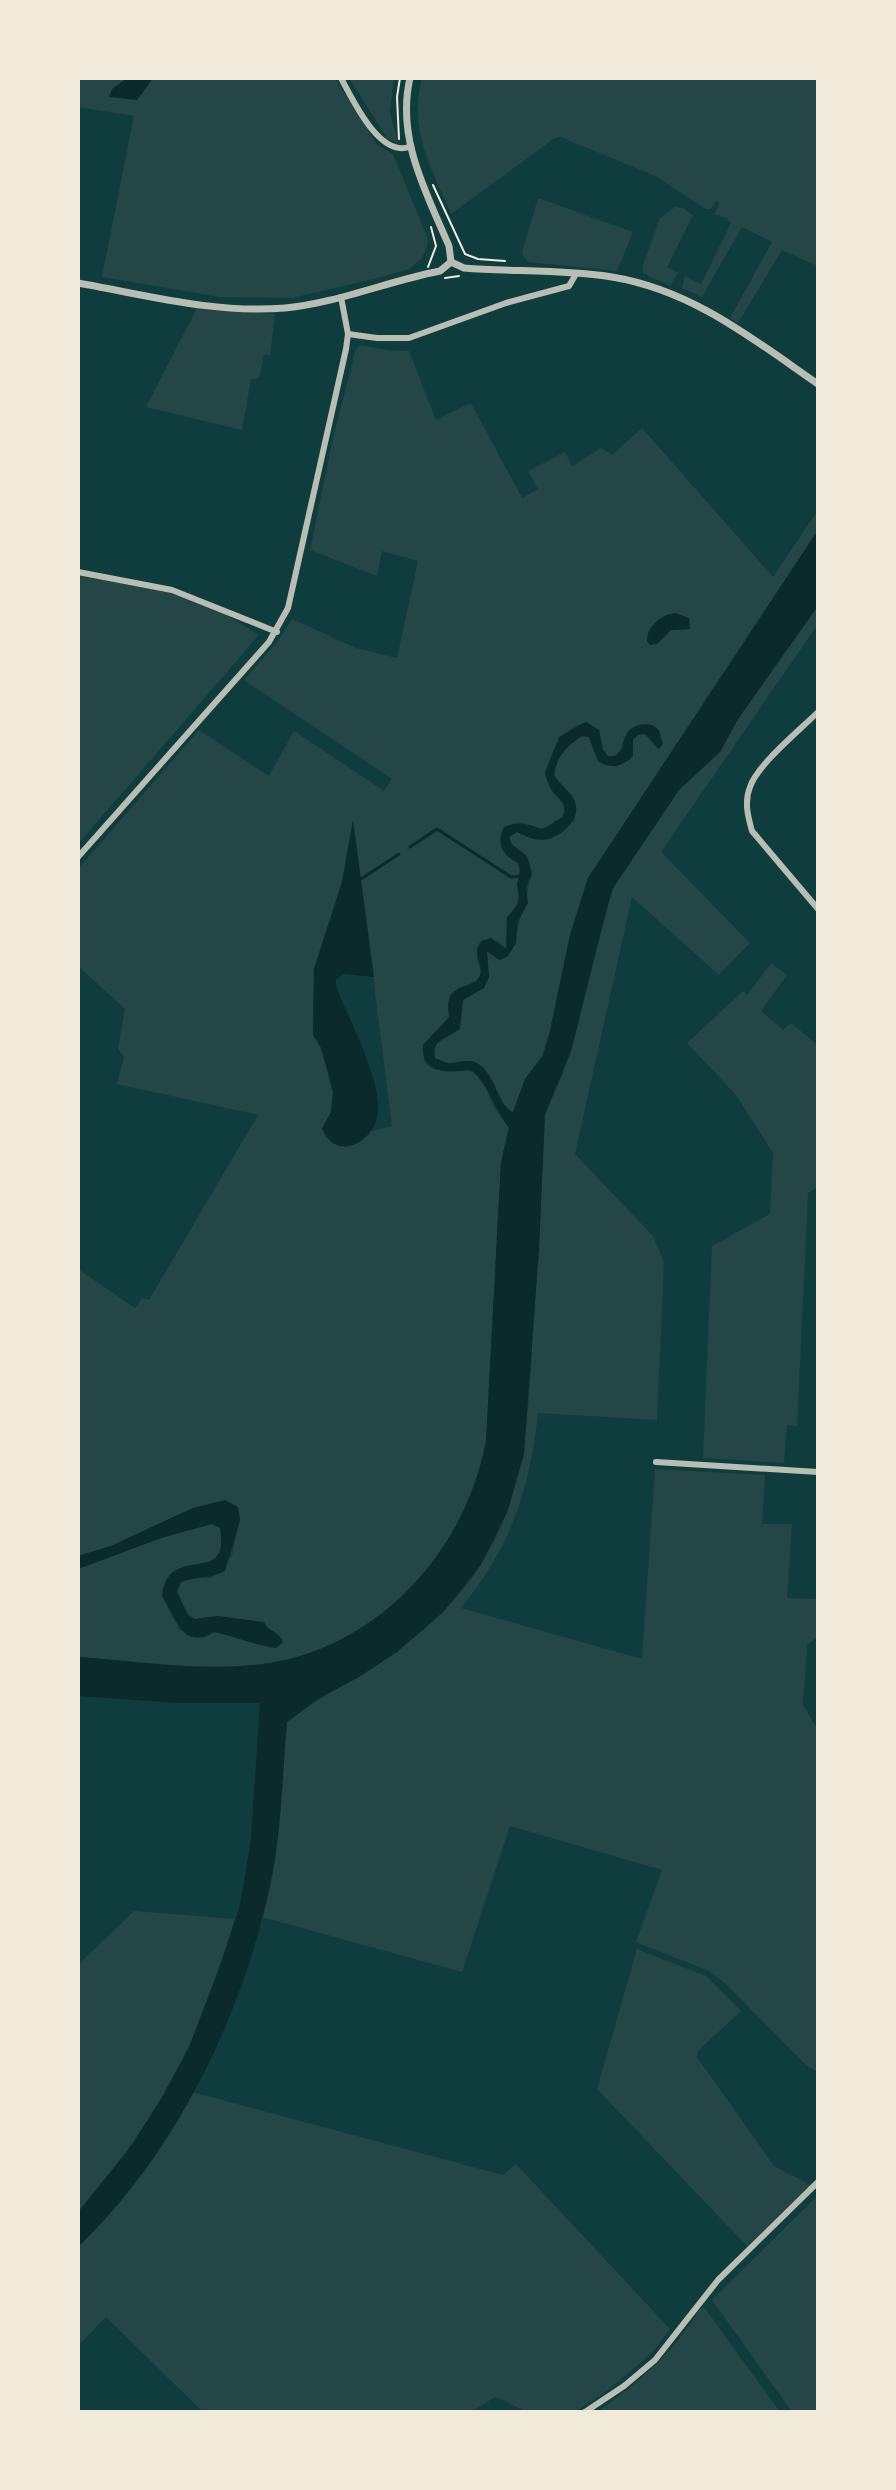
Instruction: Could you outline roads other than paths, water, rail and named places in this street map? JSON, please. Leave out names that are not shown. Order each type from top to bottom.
[{"type":"street","points":[[341,78],[363,115],[387,145],[401,150],[409,147]]},
{"type":"street","points":[[410,78],[405,113],[409,147],[449,246],[451,262]]},
{"type":"street","points":[[451,262],[464,268],[576,274],[632,281],[693,303],[724,319],[818,384]]},
{"type":"street","points":[[78,283],[201,305],[283,308],[341,297],[440,271],[451,262]]},
{"type":"street","points":[[348,334],[398,339],[417,336],[506,303],[569,286],[576,274]]},
{"type":"street","points":[[78,857],[277,632],[288,608],[348,334],[341,297]]},
{"type":"street","points":[[78,572],[191,596],[277,632]]},
{"type":"street","points":[[818,712],[757,774],[747,797],[752,831],[818,909]]},
{"type":"street","points":[[656,1462],[818,1472]]},
{"type":"street","points":[[585,2412],[655,2360],[718,2280],[818,2182]]},
{"type":"waterway","points":[[410,847],[437,829],[511,877],[520,876]]},
{"type":"waterway","points":[[361,879],[399,854]]}]
